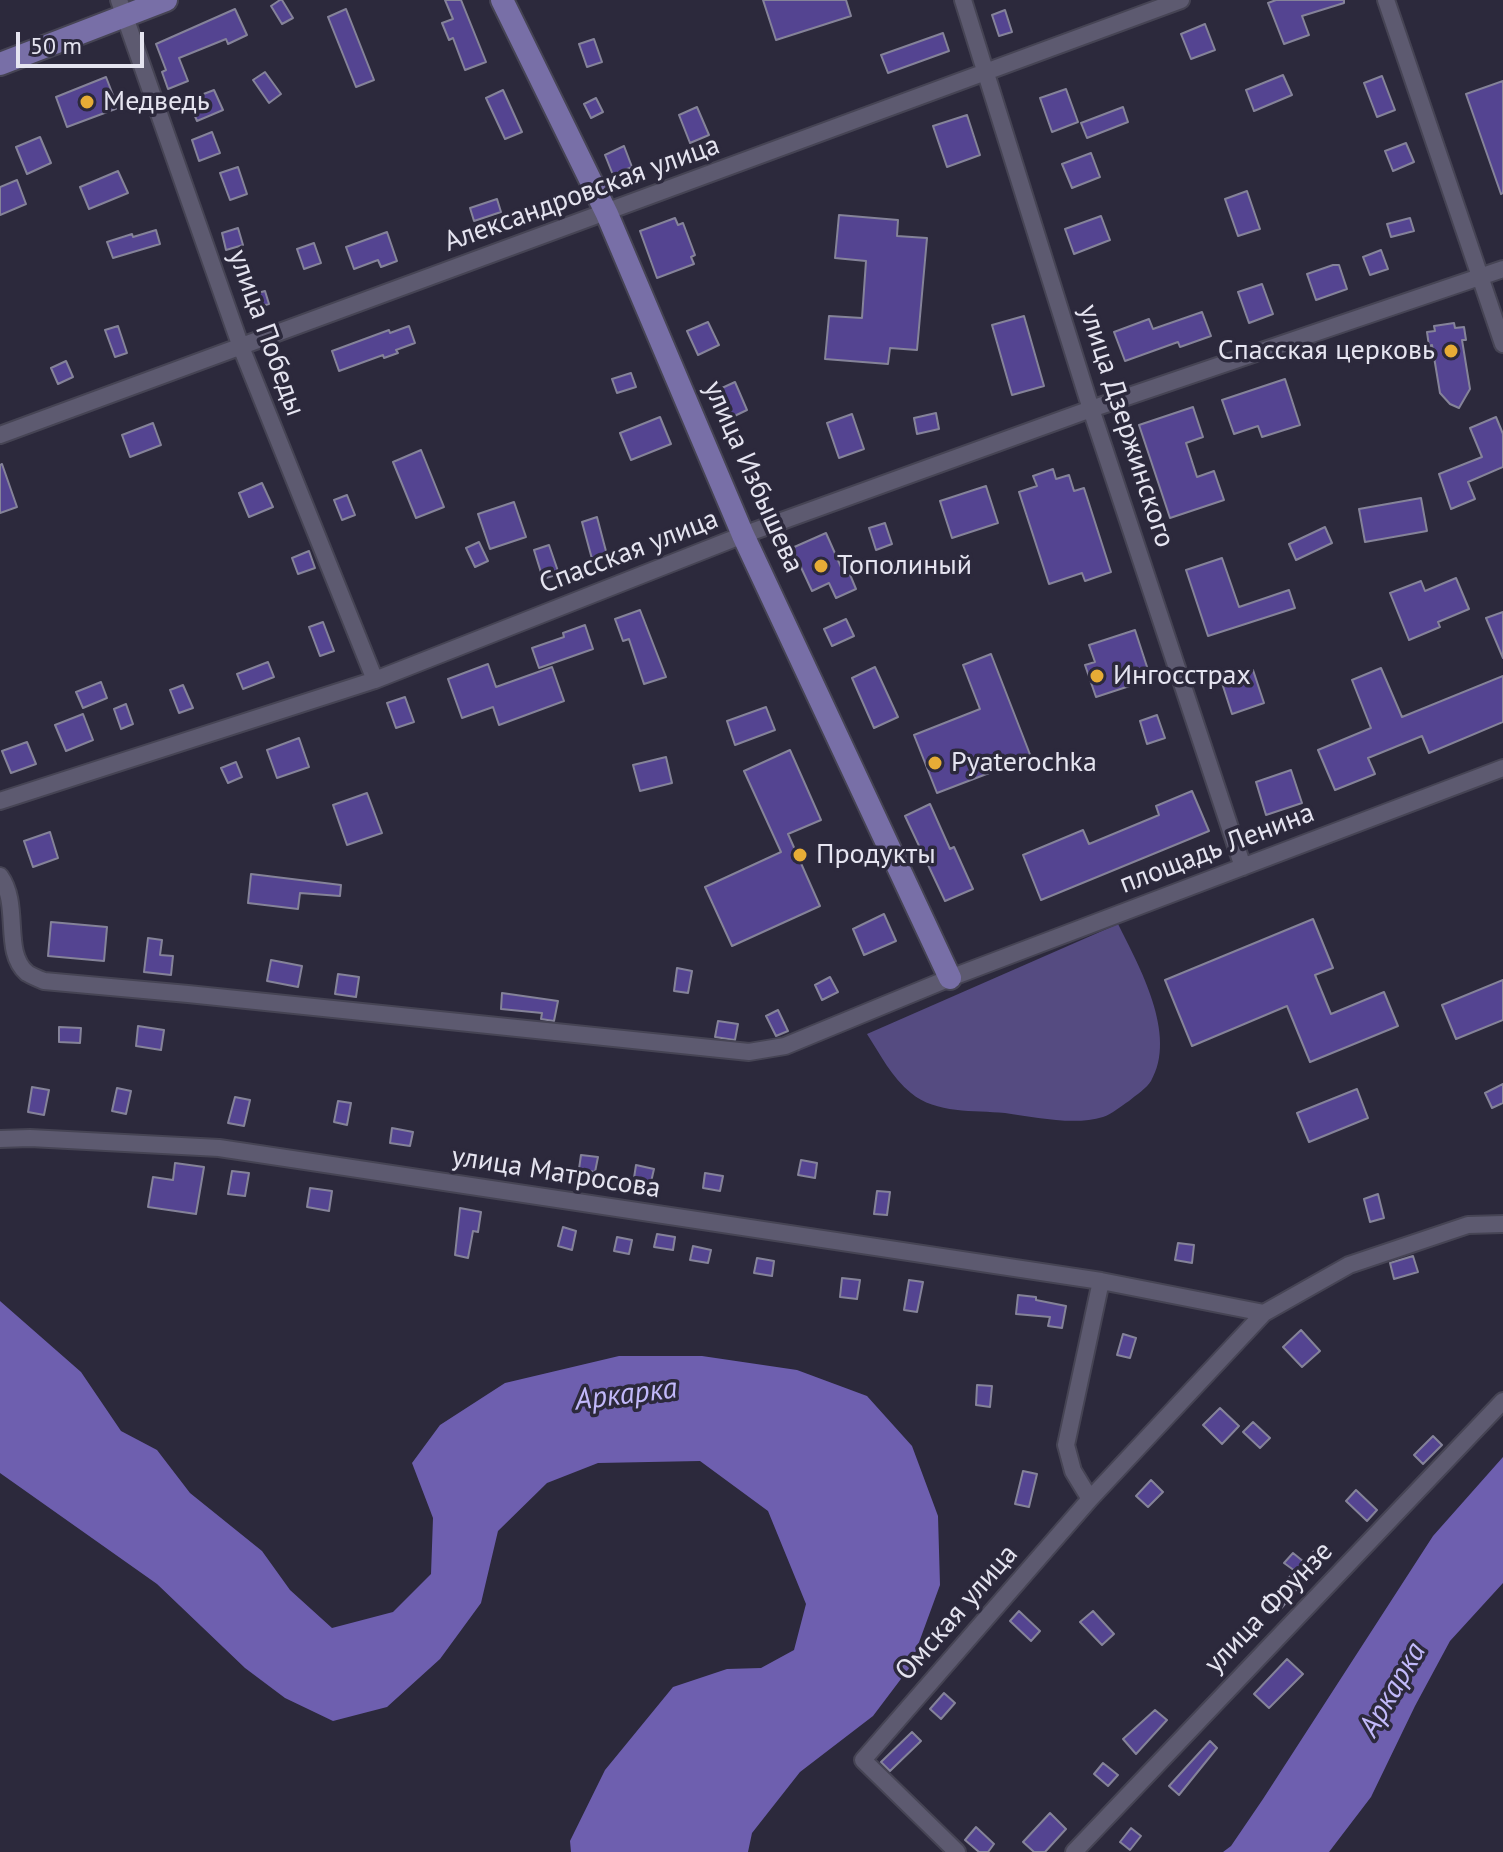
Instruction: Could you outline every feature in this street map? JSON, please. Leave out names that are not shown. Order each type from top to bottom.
[{"type":"main road","points":[[0,64],[122,8],[166,0]]},
{"type":"main road","name":"улица Избышева","points":[[502,0],[607,214],[743,535],[950,978]]},
{"type":"street","name":"улица Дзержинского","points":[[963,0],[1091,409],[1243,867]]},
{"type":"street","name":"Александровская улица","points":[[0,435],[607,214],[986,70],[1181,0]]},
{"type":"street","points":[[1386,0],[1503,344]]},
{"type":"street","name":"улица Победы","points":[[122,8],[241,347],[375,680]]},
{"type":"street","name":"Спасская улица","points":[[0,801],[375,680],[743,535],[1091,409],[1503,269]]},
{"type":"street","name":"площадь Ленина","points":[[0,876],[8,887],[11,900],[14,950],[26,972],[44,981],[749,1052],[785,1046],[950,978],[1503,768]]},
{"type":"street","name":"улица Матросова","points":[[0,1139],[219,1148],[1101,1281]]},
{"type":"street","name":"Омская улица","points":[[957,1852],[863,1760],[1090,1499],[1264,1313],[1349,1265],[1468,1225],[1503,1224]]},
{"type":"street","points":[[1090,1499],[1073,1471],[1066,1445],[1101,1281],[1264,1313]]},
{"type":"street","name":"улица Фрунзе","points":[[1074,1852],[1503,1401]]},
{"type":"shaded area","points":[[1118,924],[1145,980],[1158,1022],[1160,1043],[1158,1063],[1149,1084],[1106,1116],[1067,1121],[932,1105],[911,1093],[898,1080],[867,1034]]},
{"type":"water","name":"Аркарка","points":[[0,1301],[81,1372],[121,1431],[157,1450],[190,1493],[262,1551],[290,1590],[332,1628],[393,1612],[431,1574],[433,1518],[412,1463],[440,1425],[505,1383],[619,1356],[702,1356],[797,1370],[867,1396],[912,1446],[938,1516],[940,1585],[910,1667],[873,1716],[800,1772],[752,1833],[748,1852],[571,1852],[570,1841],[605,1770],[673,1687],[727,1669],[761,1668],[794,1650],[806,1604],[768,1511],[700,1461],[598,1463],[547,1483],[498,1531],[481,1603],[440,1659],[387,1707],[333,1721],[285,1698],[245,1668],[157,1584],[0,1473]]},
{"type":"water","name":"Аркарка","points":[[1503,1457],[1503,1583],[1450,1641],[1371,1797],[1329,1852],[1223,1852],[1231,1846],[1263,1799],[1433,1536]]},
{"type":"building","points":[[280,0],[293,18],[282,24],[271,6]]},
{"type":"building","points":[[445,0],[461,0],[486,62],[465,70],[453,38],[449,40],[442,23],[453,19]]},
{"type":"building","points":[[763,0],[846,0],[851,16],[776,40]]},
{"type":"building","points":[[1276,0],[1344,0],[1344,3],[1302,16],[1309,35],[1284,44],[1268,3]]},
{"type":"building","points":[[235,9],[247,35],[228,44],[226,39],[179,58],[188,81],[168,89],[162,72],[166,70],[156,44]]},
{"type":"building","points":[[346,9],[374,80],[356,87],[328,17]]},
{"type":"building","points":[[1005,10],[1012,32],[999,36],[992,15]]},
{"type":"building","points":[[1205,24],[1215,50],[1191,59],[1181,34]]},
{"type":"building","points":[[943,33],[949,51],[888,73],[881,55]]},
{"type":"building","points":[[594,39],[602,62],[587,67],[579,44]]},
{"type":"building","points":[[265,72],[281,94],[269,103],[253,80]]},
{"type":"building","points":[[1283,75],[1292,95],[1254,111],[1246,90]]},
{"type":"building","points":[[1382,76],[1395,110],[1377,117],[1364,83]]},
{"type":"building","name":"Медведь","points":[[106,77],[118,108],[67,127],[56,97]]},
{"type":"building","points":[[1503,81],[1503,193],[1501,194],[1466,94]]},
{"type":"building","points":[[1066,89],[1078,122],[1052,132],[1040,98]]},
{"type":"building","points":[[214,90],[223,110],[197,121],[188,100]]},
{"type":"building","points":[[503,90],[522,132],[505,139],[486,98]]},
{"type":"building","points":[[596,98],[603,112],[591,118],[584,104]]},
{"type":"building","points":[[697,107],[709,135],[690,143],[679,115]]},
{"type":"building","points":[[1123,107],[1128,122],[1087,138],[1081,123]]},
{"type":"building","points":[[967,115],[980,155],[947,167],[933,126]]},
{"type":"building","points":[[212,132],[220,153],[199,161],[192,140]]},
{"type":"building","points":[[40,137],[51,163],[27,174],[16,147]]},
{"type":"building","points":[[1406,143],[1414,162],[1393,171],[1385,151]]},
{"type":"building","points":[[624,146],[632,167],[613,175],[605,155]]},
{"type":"building","points":[[1091,153],[1100,177],[1072,188],[1062,164]]},
{"type":"building","points":[[238,167],[247,194],[230,200],[220,173]]},
{"type":"building","points":[[118,171],[128,193],[89,209],[80,187]]},
{"type":"building","points":[[17,180],[26,204],[0,215],[0,187]]},
{"type":"building","points":[[1247,191],[1260,229],[1238,236],[1225,199]]},
{"type":"building","points":[[497,199],[501,212],[474,221],[470,208]]},
{"type":"building","points":[[839,215],[898,220],[897,236],[927,238],[917,350],[890,348],[888,364],[825,359],[829,316],[862,318],[866,261],[835,258]]},
{"type":"building","points":[[1101,216],[1110,240],[1074,254],[1065,229]]},
{"type":"building","points":[[675,218],[678,225],[683,223],[695,255],[691,257],[694,264],[657,278],[640,231]]},
{"type":"building","points":[[1410,218],[1414,231],[1391,237],[1387,224]]},
{"type":"building","points":[[238,228],[243,245],[226,250],[222,233]]},
{"type":"building","points":[[156,230],[160,244],[113,258],[107,242]]},
{"type":"building","points":[[387,232],[397,261],[381,267],[378,260],[354,269],[346,247]]},
{"type":"building","points":[[314,243],[321,263],[304,269],[297,249]]},
{"type":"building","points":[[1381,250],[1388,269],[1370,275],[1363,257]]},
{"type":"building","points":[[1339,265],[1347,289],[1316,300],[1307,274]]},
{"type":"building","points":[[1262,284],[1273,314],[1249,323],[1238,292]]},
{"type":"building","points":[[265,291],[269,304],[247,310],[243,297]]},
{"type":"building","points":[[1202,312],[1211,336],[1180,347],[1178,342],[1125,361],[1114,332],[1149,319],[1153,329]]},
{"type":"building","points":[[1024,316],[1044,386],[1012,395],[992,325]]},
{"type":"building","points":[[708,322],[719,345],[698,355],[687,331]]},
{"type":"building","points":[[1454,323],[1455,328],[1464,327],[1466,340],[1462,340],[1470,389],[1459,408],[1450,404],[1440,393],[1427,332],[1435,331],[1434,326]]},
{"type":"building","points":[[118,326],[127,353],[115,357],[105,330]]},
{"type":"building","points":[[409,326],[415,343],[396,350],[398,353],[384,358],[383,355],[339,371],[332,351]]},
{"type":"building","points":[[66,361],[73,377],[58,384],[51,368]]},
{"type":"building","points":[[631,373],[636,387],[617,393],[612,379]]},
{"type":"building","points":[[1285,379],[1300,425],[1262,437],[1258,426],[1234,434],[1222,400]]},
{"type":"building","points":[[735,382],[747,410],[724,421],[711,393]]},
{"type":"building","points":[[1193,407],[1203,437],[1186,443],[1197,477],[1214,471],[1224,500],[1170,518],[1139,425]]},
{"type":"building","points":[[936,413],[939,429],[917,434],[914,418]]},
{"type":"building","points":[[852,414],[864,449],[839,458],[827,423]]},
{"type":"building","points":[[660,417],[671,444],[631,460],[620,433]]},
{"type":"building","points":[[1496,417],[1503,434],[1503,467],[1468,482],[1475,499],[1451,509],[1439,474],[1482,457],[1470,428]]},
{"type":"building","points":[[153,423],[161,445],[130,457],[122,435]]},
{"type":"building","points":[[421,450],[444,507],[416,518],[393,462]]},
{"type":"building","points":[[0,465],[17,507],[0,513]]},
{"type":"building","points":[[1053,469],[1056,479],[1069,475],[1074,491],[1084,488],[1111,572],[1085,581],[1082,573],[1049,584],[1019,492],[1037,486],[1033,476]]},
{"type":"building","points":[[262,483],[273,507],[249,517],[239,493]]},
{"type":"building","points":[[986,486],[998,523],[952,538],[940,501]]},
{"type":"building","points":[[347,495],[355,515],[342,520],[334,500]]},
{"type":"building","points":[[1421,498],[1427,531],[1365,542],[1359,509]]},
{"type":"building","points":[[514,502],[526,537],[490,549],[478,514]]},
{"type":"building","points":[[597,517],[607,555],[592,559],[582,522]]},
{"type":"building","points":[[885,523],[892,544],[876,550],[869,528]]},
{"type":"building","points":[[1325,527],[1332,543],[1296,560],[1289,544]]},
{"type":"building","name":"Тополиный","points":[[826,533],[841,567],[846,565],[856,589],[836,598],[829,583],[812,591],[792,548]]},
{"type":"building","points":[[479,542],[488,561],[475,567],[466,548]]},
{"type":"building","points":[[549,545],[559,574],[543,579],[534,550]]},
{"type":"building","points":[[309,551],[315,568],[298,574],[292,558]]},
{"type":"building","points":[[1222,558],[1239,607],[1289,590],[1295,608],[1208,636],[1186,570]]},
{"type":"building","points":[[1456,578],[1469,609],[1438,622],[1440,627],[1409,640],[1390,593],[1421,581],[1425,591]]},
{"type":"building","points":[[640,610],[666,677],[644,684],[629,639],[623,641],[615,619]]},
{"type":"building","points":[[1503,612],[1503,658],[1486,618]]},
{"type":"building","points":[[846,619],[854,636],[832,646],[824,629]]},
{"type":"building","points":[[323,622],[334,651],[320,656],[309,627]]},
{"type":"building","points":[[585,625],[593,649],[539,668],[532,648],[564,637],[563,633]]},
{"type":"building","points":[[1135,630],[1151,679],[1096,697],[1085,665],[1095,662],[1089,645]]},
{"type":"building","points":[[991,654],[1031,757],[937,793],[914,735],[980,709],[963,665]]},
{"type":"building","points":[[268,662],[274,677],[243,689],[237,674]]},
{"type":"building","points":[[488,664],[496,687],[552,667],[564,701],[499,725],[493,707],[462,718],[448,679]]},
{"type":"building","points":[[875,667],[898,717],[874,728],[852,678]]},
{"type":"building","points":[[1381,668],[1402,717],[1503,676],[1503,722],[1429,753],[1422,736],[1368,758],[1375,774],[1335,790],[1318,750],[1371,728],[1352,680]]},
{"type":"building","points":[[1253,670],[1264,703],[1232,714],[1221,680]]},
{"type":"building","points":[[101,682],[107,698],[83,708],[76,692]]},
{"type":"building","points":[[183,685],[193,708],[179,713],[170,690]]},
{"type":"building","points":[[405,697],[414,722],[396,728],[387,703]]},
{"type":"building","points":[[126,704],[133,724],[121,729],[114,709]]},
{"type":"building","points":[[766,707],[775,730],[735,745],[727,721]]},
{"type":"building","points":[[83,714],[93,740],[66,751],[55,725]]},
{"type":"building","points":[[1157,715],[1165,738],[1147,744],[1140,721]]},
{"type":"building","points":[[299,738],[309,767],[277,778],[267,750]]},
{"type":"building","points":[[27,742],[36,764],[11,773],[2,751]]},
{"type":"building","points":[[790,750],[821,820],[788,834],[820,906],[732,946],[705,887],[781,852],[744,771]]},
{"type":"building","points":[[666,757],[672,783],[640,791],[633,765]]},
{"type":"building","points":[[236,762],[242,777],[228,783],[221,768]]},
{"type":"building","points":[[1291,770],[1302,803],[1266,815],[1256,782]]},
{"type":"building","points":[[1192,791],[1209,831],[1041,900],[1023,855],[1083,830],[1089,844],[1159,815],[1156,806]]},
{"type":"building","points":[[367,793],[382,833],[347,845],[333,805]]},
{"type":"building","points":[[930,804],[950,849],[954,847],[973,889],[945,901],[905,816]]},
{"type":"building","points":[[50,832],[58,858],[33,867],[24,841]]},
{"type":"building","points":[[251,874],[341,885],[340,896],[300,893],[298,909],[248,903]]},
{"type":"building","points":[[884,914],[896,941],[864,955],[853,929]]},
{"type":"building","points":[[1313,919],[1333,968],[1315,975],[1331,1014],[1384,992],[1398,1026],[1310,1062],[1287,1006],[1192,1046],[1165,980]]},
{"type":"building","points":[[51,922],[107,927],[104,961],[48,956]]},
{"type":"building","points":[[148,938],[162,940],[160,955],[173,956],[171,975],[144,972]]},
{"type":"building","points":[[271,960],[302,966],[298,987],[267,981]]},
{"type":"building","points":[[677,968],[692,971],[688,993],[674,991]]},
{"type":"building","points":[[338,974],[359,977],[356,997],[335,994]]},
{"type":"building","points":[[830,977],[838,992],[822,1000],[815,985]]},
{"type":"building","points":[[1503,980],[1503,1020],[1456,1039],[1442,1005]]},
{"type":"building","points":[[502,993],[558,1001],[554,1021],[541,1019],[542,1013],[501,1009]]},
{"type":"building","points":[[778,1010],[788,1031],[776,1036],[766,1016]]},
{"type":"building","points":[[718,1021],[738,1024],[735,1040],[715,1037]]},
{"type":"building","points":[[138,1026],[164,1030],[161,1050],[136,1046]]},
{"type":"building","points":[[59,1027],[81,1028],[80,1043],[59,1042]]},
{"type":"building","points":[[1503,1084],[1503,1103],[1492,1108],[1485,1093]]},
{"type":"building","points":[[32,1087],[49,1090],[44,1115],[28,1112]]},
{"type":"building","points":[[117,1088],[131,1091],[126,1114],[112,1111]]},
{"type":"building","points":[[1357,1089],[1368,1118],[1309,1142],[1297,1113]]},
{"type":"building","points":[[235,1097],[250,1100],[244,1126],[228,1123]]},
{"type":"building","points":[[338,1101],[351,1103],[347,1125],[334,1122]]},
{"type":"building","points":[[392,1128],[413,1132],[410,1146],[390,1143]]},
{"type":"building","points":[[581,1155],[598,1157],[595,1172],[579,1169]]},
{"type":"building","points":[[801,1160],[817,1163],[815,1178],[798,1175]]},
{"type":"building","points":[[175,1163],[204,1167],[196,1214],[148,1207],[153,1177],[173,1180]]},
{"type":"building","points":[[636,1165],[654,1169],[651,1182],[634,1178]]},
{"type":"building","points":[[232,1171],[249,1173],[245,1196],[228,1194]]},
{"type":"building","points":[[705,1173],[723,1176],[720,1191],[703,1188]]},
{"type":"building","points":[[310,1188],[332,1191],[329,1211],[307,1207]]},
{"type":"building","points":[[877,1191],[890,1192],[887,1215],[874,1214]]},
{"type":"building","points":[[1378,1194],[1384,1218],[1370,1222],[1364,1199]]},
{"type":"building","points":[[460,1208],[481,1212],[478,1232],[473,1231],[468,1258],[455,1255]]},
{"type":"building","points":[[563,1227],[576,1231],[572,1250],[558,1246]]},
{"type":"building","points":[[657,1234],[675,1237],[673,1250],[654,1247]]},
{"type":"building","points":[[617,1237],[632,1240],[629,1254],[614,1251]]},
{"type":"building","points":[[1178,1243],[1194,1245],[1192,1263],[1175,1260]]},
{"type":"building","points":[[693,1246],[711,1250],[708,1263],[690,1260]]},
{"type":"building","points":[[1413,1256],[1418,1272],[1394,1279],[1390,1263]]},
{"type":"building","points":[[757,1258],[774,1261],[772,1276],[754,1273]]},
{"type":"building","points":[[842,1278],[860,1280],[857,1299],[840,1297]]},
{"type":"building","points":[[909,1280],[923,1282],[917,1312],[904,1310]]},
{"type":"building","points":[[1018,1295],[1066,1306],[1062,1328],[1048,1326],[1050,1317],[1016,1314]]},
{"type":"building","points":[[1301,1330],[1320,1351],[1302,1367],[1283,1347]]},
{"type":"building","points":[[1123,1334],[1136,1338],[1130,1358],[1117,1355]]},
{"type":"building","points":[[977,1385],[992,1386],[990,1407],[976,1405]]},
{"type":"building","points":[[1220,1408],[1239,1426],[1222,1444],[1203,1425]]},
{"type":"building","points":[[1253,1422],[1270,1438],[1260,1448],[1243,1432]]},
{"type":"building","points":[[1433,1436],[1442,1445],[1423,1464],[1414,1455]]},
{"type":"building","points":[[1023,1471],[1037,1474],[1029,1507],[1015,1504]]},
{"type":"building","points":[[1151,1480],[1163,1492],[1148,1507],[1136,1496]]},
{"type":"building","points":[[1356,1490],[1377,1510],[1367,1521],[1346,1501]]},
{"type":"building","points":[[1314,1551],[1322,1558],[1280,1610],[1268,1600],[1295,1571],[1284,1563],[1293,1553],[1304,1562]]},
{"type":"building","points":[[1019,1611],[1040,1631],[1031,1641],[1010,1621]]},
{"type":"building","points":[[1093,1611],[1114,1634],[1102,1645],[1080,1622]]},
{"type":"building","points":[[1287,1659],[1303,1674],[1269,1708],[1254,1694]]},
{"type":"building","points":[[944,1693],[955,1703],[941,1719],[930,1709]]},
{"type":"building","points":[[1155,1710],[1167,1720],[1136,1754],[1123,1739]]},
{"type":"building","points":[[912,1732],[921,1741],[890,1771],[881,1762]]},
{"type":"building","points":[[1210,1741],[1217,1748],[1179,1795],[1169,1786]]},
{"type":"building","points":[[1103,1763],[1118,1775],[1108,1786],[1094,1774]]},
{"type":"building","points":[[1050,1813],[1066,1829],[1045,1852],[1034,1852],[1023,1842]]},
{"type":"building","points":[[976,1827],[994,1844],[988,1852],[979,1852],[965,1840]]},
{"type":"building","points":[[1131,1828],[1141,1836],[1130,1850],[1120,1842]]},
{"type":"place","name":"Медведь","points":[[87,102]]},
{"type":"place","name":"Спасская церковь","points":[[1451,351]]},
{"type":"place","name":"Тополиный","points":[[821,566]]},
{"type":"place","name":"Ингосстрах","points":[[1097,676]]},
{"type":"place","name":"Pyaterochka","points":[[935,763]]},
{"type":"place","name":"Продукты","points":[[800,855]]}]
